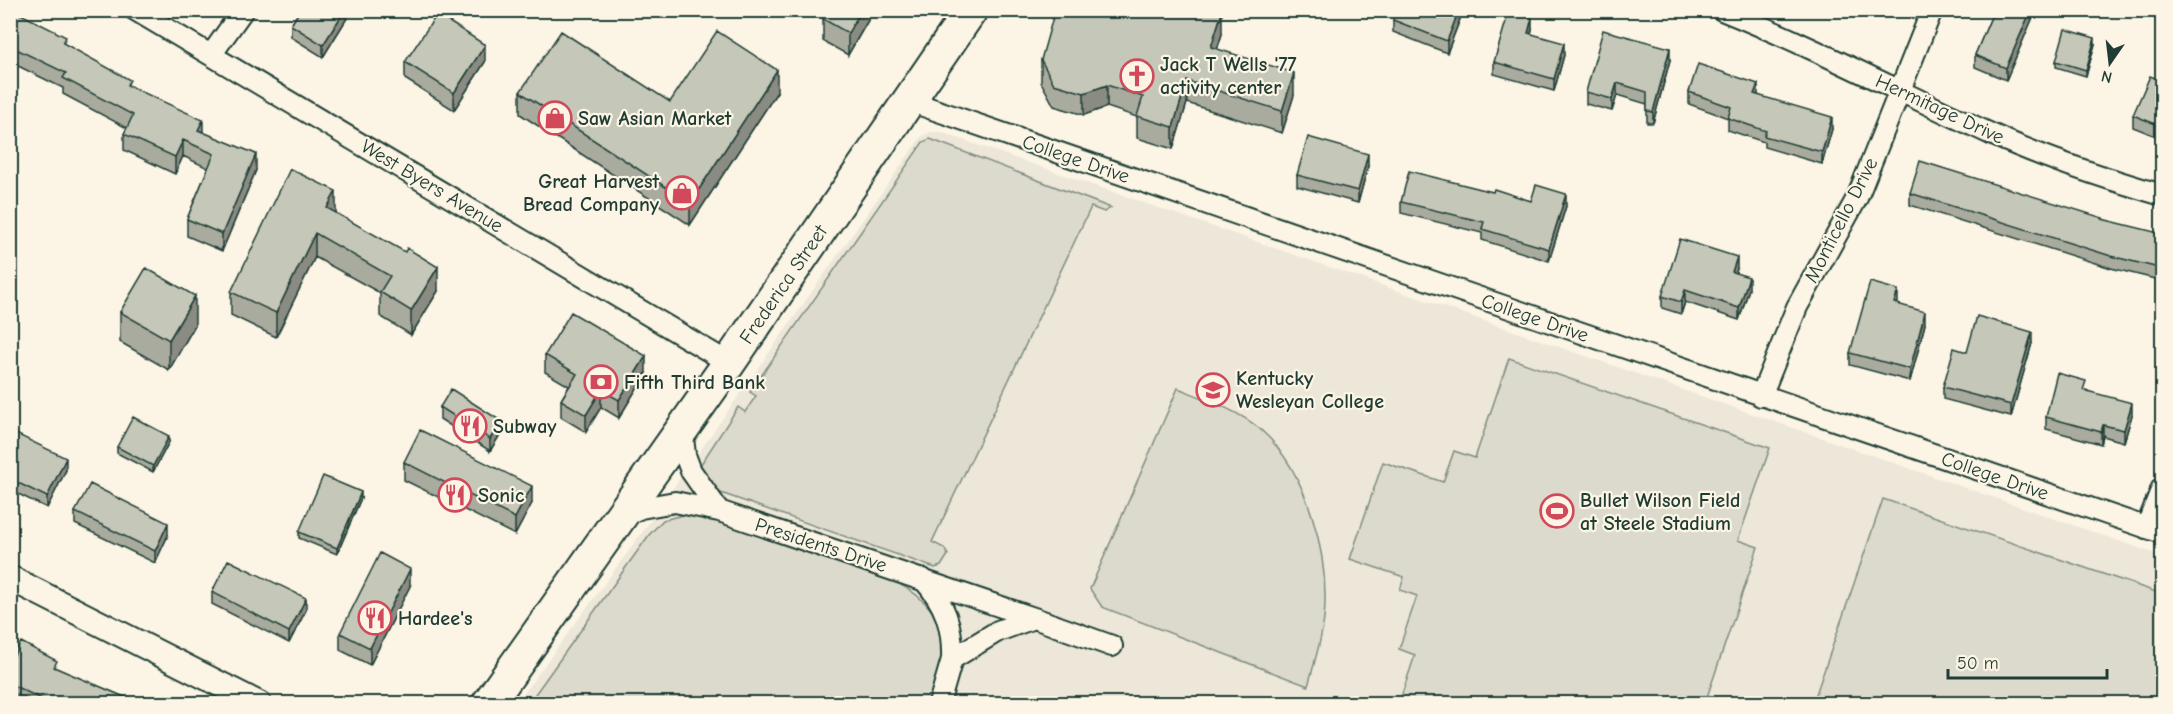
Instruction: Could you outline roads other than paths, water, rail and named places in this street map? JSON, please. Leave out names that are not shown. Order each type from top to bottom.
[{"type":"main road","name":"Frederica Street","points":[[488,704],[729,363],[971,10]]},
{"type":"street","name":"West Byers Avenue","points":[[135,10],[729,363]]},
{"type":"street","points":[[211,55],[243,10]]},
{"type":"street","name":"Hermitage Drive","points":[[1722,10],[1780,34],[1992,134],[2056,161],[2163,195]]},
{"type":"street","name":"Monticello Drive","points":[[1761,396],[1797,307],[1857,198],[1932,10]]},
{"type":"street","name":"College Drive","points":[[909,101],[2154,531]]},
{"type":"street","points":[[682,429],[685,455],[691,471],[718,511]]},
{"type":"street","points":[[2154,531],[2163,488]]},
{"type":"street","name":"Presidents Drive","points":[[622,516],[641,508],[675,502],[718,511],[923,579],[1112,646]]},
{"type":"street","points":[[10,578],[259,704]]},
{"type":"street","points":[[923,579],[936,594],[947,615],[952,640],[952,659],[939,704]]},
{"type":"street","points":[[952,659],[998,631],[1034,618]]},
{"type":"place","name":"Jack T Wells '77 activity center","points":[[1137,76]]},
{"type":"place","name":"Saw Asian Market","points":[[555,118]]},
{"type":"place","name":"Great Harvest Bread Company","points":[[682,193]]},
{"type":"place","name":"Fifth Third Bank","points":[[601,382]]},
{"type":"place","name":"Kentucky Wesleyan College","points":[[1213,390]]},
{"type":"place","name":"Subway","points":[[470,426]]},
{"type":"place","name":"Sonic","points":[[455,495]]},
{"type":"place","name":"Bullet Wilson Field at Steele Stadium","points":[[1557,511]]},
{"type":"place","name":"Hardee's","points":[[375,618]]}]
